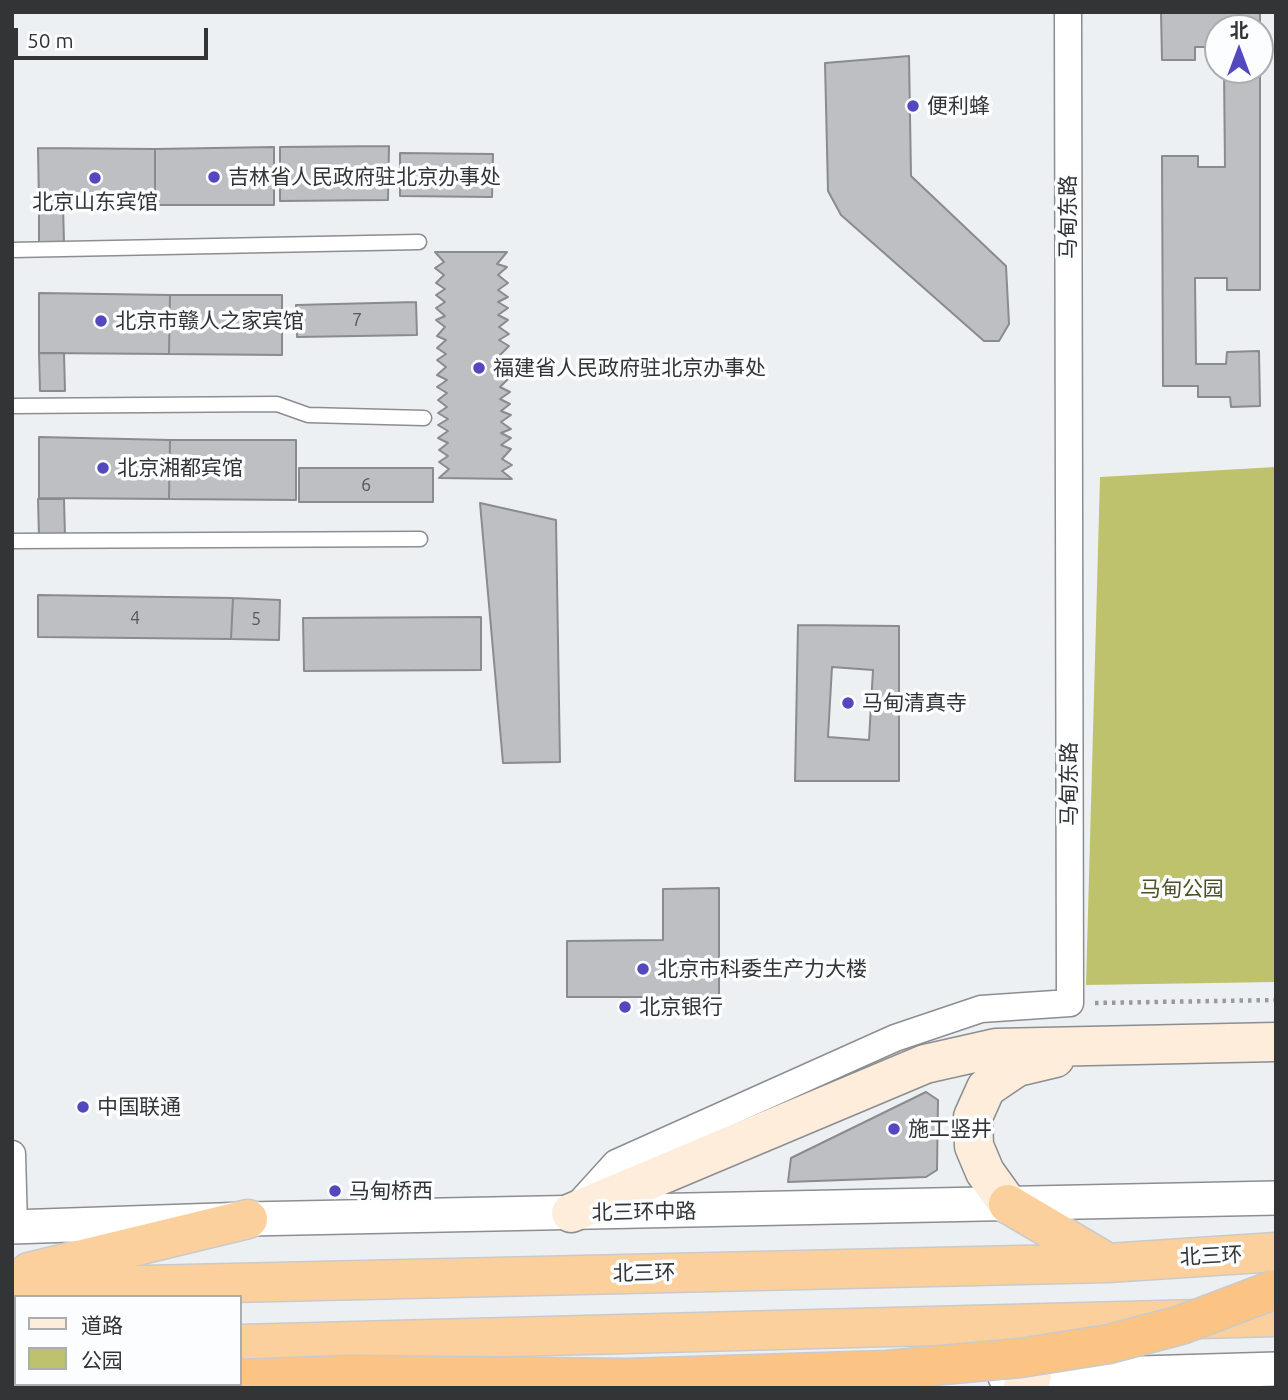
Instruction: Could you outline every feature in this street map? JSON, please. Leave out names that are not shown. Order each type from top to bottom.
[{"type":"highway","points":[[1008,1204],[1108,1262]]},
{"type":"highway","points":[[12,1276],[248,1219]]},
{"type":"highway","name":"北三环","points":[[12,1288],[1108,1262],[1276,1252]]},
{"type":"highway","points":[[242,1378],[349,1375],[627,1378],[887,1370],[1020,1358],[1110,1344],[1181,1325],[1276,1289]]},
{"type":"highway","points":[[242,1344],[1276,1317]]},
{"type":"highway","points":[[1028,1382],[1126,1322]]},
{"type":"highway","points":[[12,1387],[35,1386]]},
{"type":"main road","points":[[571,1213],[925,1064],[996,1048],[1276,1042]]},
{"type":"main road","points":[[1008,1204],[985,1172],[974,1146],[974,1117],[986,1088],[1017,1067],[1109,1046]]},
{"type":"street","name":"马甸东路","points":[[1068,12],[1070,1003]]},
{"type":"street","points":[[571,1213],[616,1163],[895,1038],[981,1009],[1070,1003]]},
{"type":"street","points":[[12,1154],[13,1227]]},
{"type":"street","name":"北三环中路","points":[[13,1227],[248,1219],[1276,1198]]},
{"type":"street","points":[[718,1388],[1028,1382],[1276,1368]]},
{"type":"lane","points":[[12,250],[419,242]]},
{"type":"lane","points":[[12,406],[277,404],[308,415],[424,418]]},
{"type":"lane","points":[[12,541],[419,539]]},
{"type":"path","points":[[1070,1003],[1276,1000]]},
{"type":"green space","name":"马甸公园","points":[[1276,467],[1276,982],[1086,985],[1100,477]]},
{"type":"building","points":[[1161,12],[1260,12],[1204,14],[1204,47],[1195,47],[1195,60],[1162,60]]},
{"type":"building","points":[[909,56],[911,176],[1006,266],[1009,324],[999,341],[984,341],[841,215],[828,191],[825,63]]},
{"type":"building","points":[[1224,84],[1260,84],[1260,290],[1227,290],[1227,278],[1195,278],[1196,364],[1226,364],[1227,352],[1259,351],[1260,406],[1231,407],[1230,397],[1198,397],[1198,386],[1163,386],[1162,156],[1198,156],[1198,167],[1225,167]]},
{"type":"building","points":[[389,146],[388,200],[280,201],[280,147]]},
{"type":"building","name":"吉林省人民政府驻北京办事处","points":[[274,147],[274,205],[155,205],[155,149]]},
{"type":"building","points":[[38,148],[155,149],[155,205],[39,205]]},
{"type":"building","points":[[400,153],[493,154],[492,197],[400,196]]},
{"type":"building","points":[[39,205],[63,205],[64,243],[39,242]]},
{"type":"building","points":[[435,252],[507,252],[497,264],[507,267],[498,275],[508,283],[498,290],[508,297],[498,302],[508,308],[498,315],[508,320],[499,327],[509,334],[499,340],[509,346],[499,356],[509,361],[500,372],[510,377],[500,387],[510,392],[500,399],[510,404],[501,411],[511,415],[501,422],[511,429],[501,433],[511,438],[501,445],[511,449],[502,459],[512,465],[502,471],[512,479],[439,478],[449,469],[439,462],[448,456],[439,450],[448,443],[438,438],[448,431],[438,425],[448,419],[438,413],[447,407],[438,400],[447,393],[437,387],[447,380],[437,375],[446,367],[437,360],[446,354],[437,348],[446,340],[437,336],[445,327],[436,320],[445,316],[436,308],[445,302],[436,295],[445,289],[436,283],[444,275],[435,268],[444,262]]},
{"type":"building","points":[[39,293],[170,295],[169,354],[39,353]]},
{"type":"building","points":[[170,295],[282,295],[282,355],[169,354]]},
{"type":"building","points":[[416,302],[417,335],[297,337],[296,305]]},
{"type":"building","points":[[39,353],[64,353],[65,391],[40,391]]},
{"type":"building","points":[[39,437],[170,440],[169,499],[39,498]]},
{"type":"building","points":[[170,440],[296,440],[296,500],[169,499]]},
{"type":"building","points":[[299,468],[433,468],[433,502],[299,502]]},
{"type":"building","points":[[38,499],[64,499],[65,537],[39,537]]},
{"type":"building","points":[[480,503],[556,520],[560,762],[503,763]]},
{"type":"building","points":[[38,595],[233,598],[231,639],[38,637]]},
{"type":"building","points":[[233,598],[280,600],[279,640],[231,639]]},
{"type":"building","points":[[481,617],[481,670],[304,671],[303,618]]},
{"type":"building","name":"马甸清真寺","points":[[798,625],[899,626],[899,781],[795,781]]},
{"type":"building","points":[[832,667],[873,670],[869,740],[828,737]]},
{"type":"building","name":"北京市科委生产力大楼","points":[[719,888],[719,997],[567,997],[567,941],[663,940],[663,889]]},
{"type":"building","name":"施工竖井","points":[[926,1092],[938,1100],[937,1170],[926,1177],[788,1182],[791,1158]]},
{"type":"place","name":"便利蜂","points":[[913,106]]},
{"type":"place","name":"吉林省人民政府驻北京办事处","points":[[214,177]]},
{"type":"place","name":"北京山东宾馆","points":[[95,178]]},
{"type":"place","name":"北京市赣人之家宾馆","points":[[101,321]]},
{"type":"place","name":"福建省人民政府驻北京办事处","points":[[479,368]]},
{"type":"place","name":"北京湘都宾馆","points":[[103,468]]},
{"type":"place","name":"马甸清真寺","points":[[848,703]]},
{"type":"place","name":"北京市科委生产力大楼","points":[[643,969]]},
{"type":"place","name":"北京银行","points":[[625,1007]]},
{"type":"place","name":"中国联通","points":[[83,1107]]},
{"type":"place","name":"施工竖井","points":[[894,1129]]},
{"type":"place","name":"马甸桥西","points":[[335,1191]]}]
